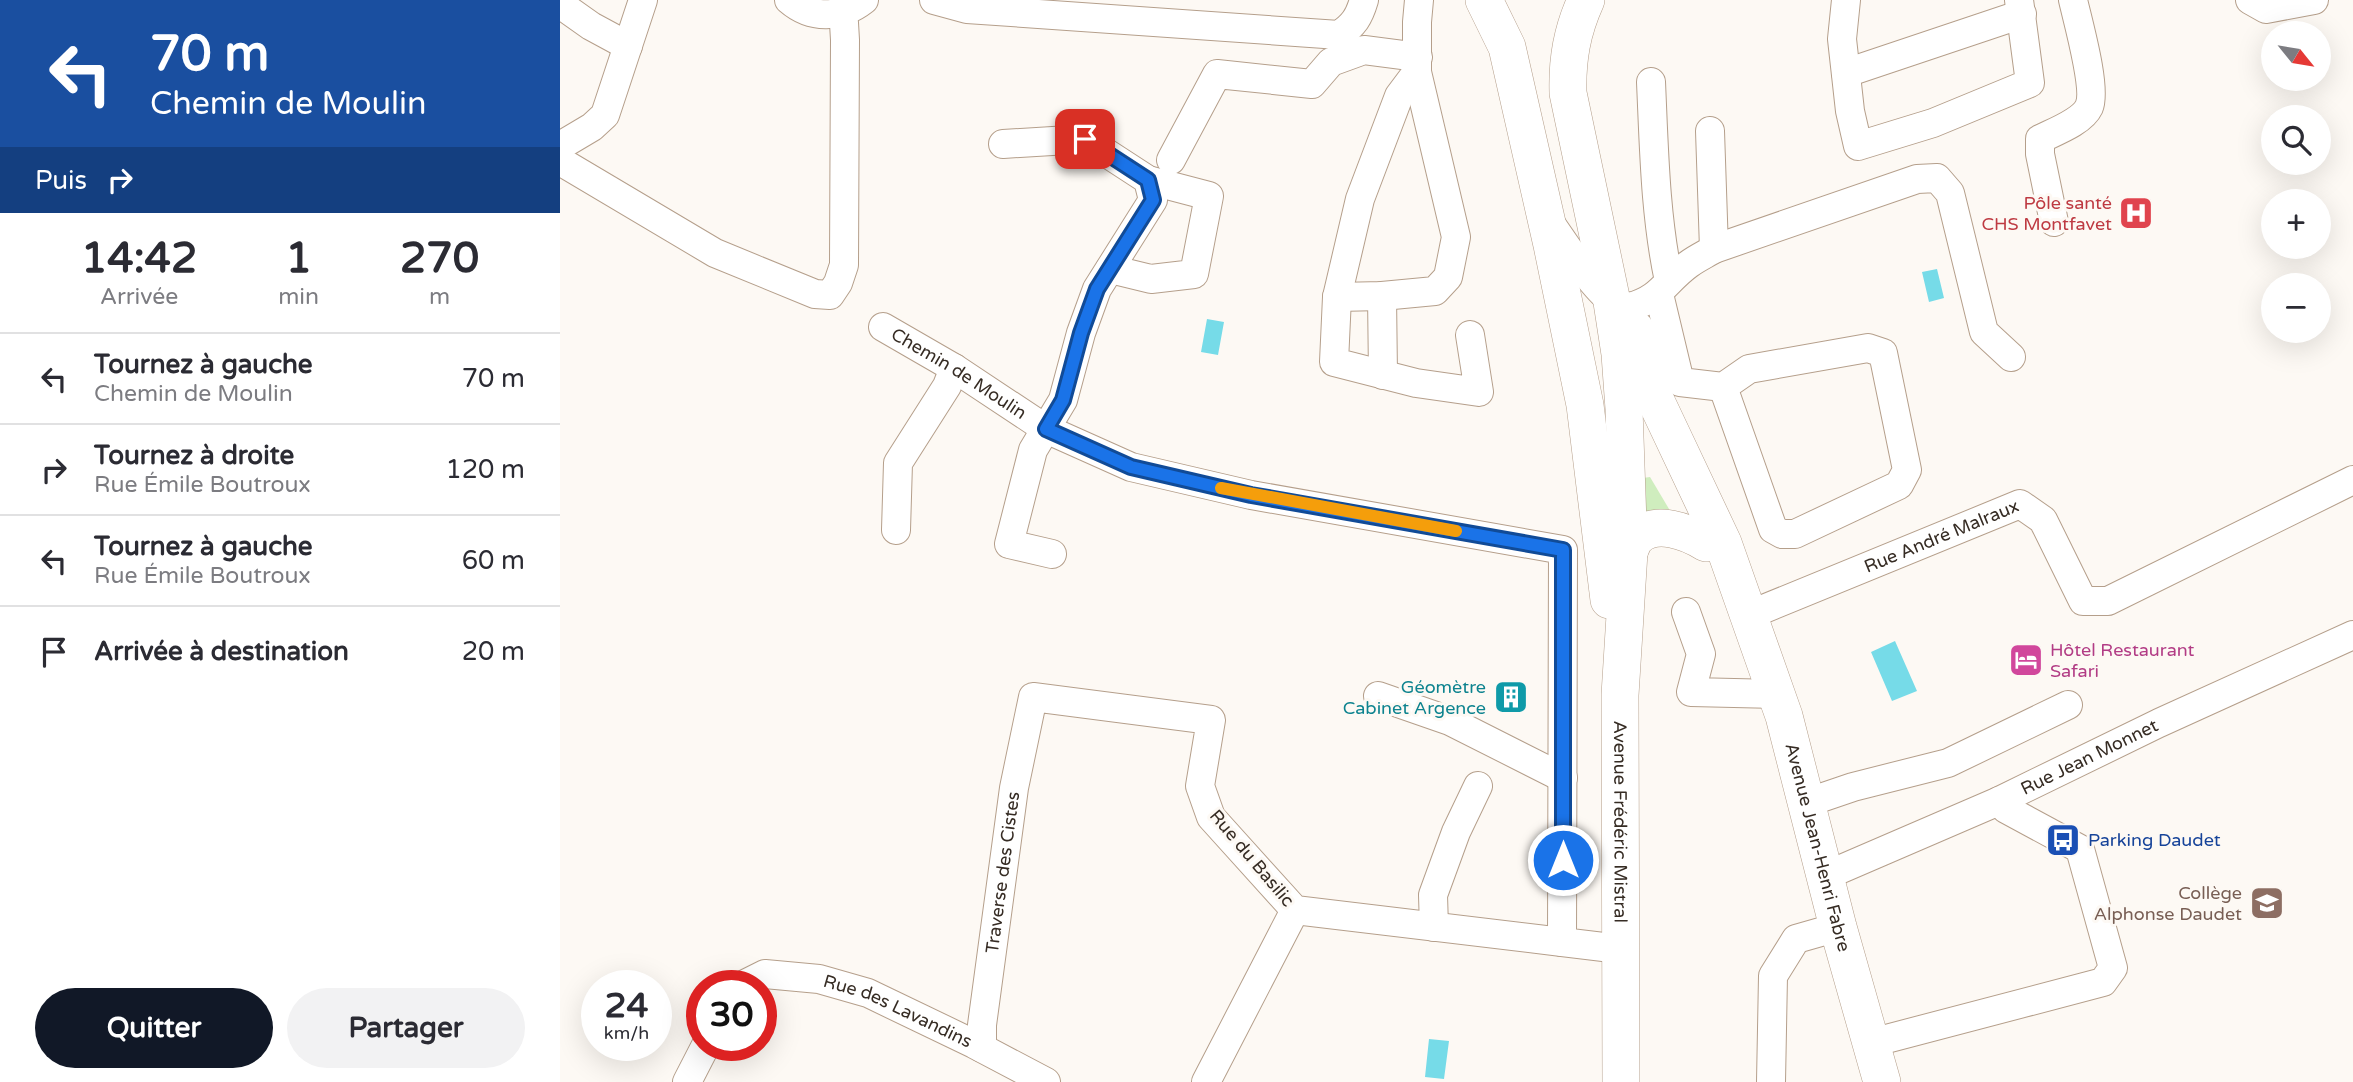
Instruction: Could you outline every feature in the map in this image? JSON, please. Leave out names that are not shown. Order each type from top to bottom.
[{"type":"main road","points":[[1484,0],[1507,47],[1585,405],[1620,695]]},
{"type":"main road","points":[[1586,0],[1571,40],[1567,67],[1568,93],[1579,139],[1643,296],[1654,397],[1723,544],[1749,615]]},
{"type":"main road","points":[[1548,229],[1624,409],[1749,615]]},
{"type":"main road","points":[[1620,695],[1629,552],[1620,354],[1643,296]]},
{"type":"main road","points":[[1629,552],[1637,537],[1650,530],[1679,530],[1706,543]]},
{"type":"main road","name":"Avenue Jean-Henri Fabre","points":[[1749,615],[1777,694],[1882,1082]]},
{"type":"main road","name":"Avenue Frédéric Mistral","points":[[1620,695],[1621,1082]]},
{"type":"street","points":[[560,146],[592,127],[605,115],[643,0]]},
{"type":"street","points":[[789,0],[806,11],[817,14],[853,6]]},
{"type":"street","points":[[934,0],[967,9],[1339,34],[1352,26],[1358,18],[1364,0]]},
{"type":"street","points":[[1337,297],[1435,291],[1448,277],[1457,237],[1418,64],[1419,0]]},
{"type":"street","points":[[1846,0],[1842,39],[1850,111],[1858,146],[1933,123],[2030,83],[2020,7],[1846,73]]},
{"type":"street","points":[[2054,222],[2040,154],[2040,139],[2070,125],[2089,108],[2092,92],[2073,0]]},
{"type":"street","points":[[2250,0],[2266,9],[2314,0]]},
{"type":"street","points":[[560,4],[590,26],[628,46]]},
{"type":"street","points":[[560,160],[715,253],[815,294],[830,295],[838,283],[844,265],[844,23],[853,6]]},
{"type":"street","points":[[1171,160],[1217,74],[1312,84],[1331,62],[1364,50],[1418,64]]},
{"type":"street","points":[[1418,64],[1399,96],[1360,199],[1337,297],[1334,362],[1416,383],[1479,392],[1470,335]]},
{"type":"street","points":[[1643,296],[1663,255],[1651,82]]},
{"type":"street","points":[[1710,131],[1714,249]]},
{"type":"street","points":[[1003,144],[1085,139],[1148,180],[1209,196],[1194,274],[1151,279],[1110,269]]},
{"type":"street","points":[[1643,296],[1714,249],[1917,179],[1937,178],[1950,193],[1984,332],[2011,356]]},
{"type":"street","points":[[1052,554],[1009,544],[1033,450],[1063,400],[1081,333],[1097,289],[1153,200],[1148,180]]},
{"type":"street","points":[[1548,229],[1583,270],[1643,296],[1680,382],[1723,387],[1749,369],[1868,348],[1883,353],[1907,470],[1899,485],[1796,534],[1782,534],[1773,529],[1723,387]]},
{"type":"street","points":[[1382,296],[1383,375]]},
{"type":"street","name":"Chemin de Moulin","points":[[883,327],[954,368],[1046,429],[1131,467],[1251,495],[1563,550],[1563,778]]},
{"type":"street","points":[[896,530],[898,463],[947,386],[954,368]]},
{"type":"street","name":"Rue André Malraux","points":[[1749,615],[2020,504],[2043,520],[2083,601],[2108,601],[2353,480]]},
{"type":"street","points":[[1686,612],[1701,654],[1691,692],[1777,694]]},
{"type":"street","name":"Rue Jean Monnet","points":[[1825,876],[1999,801],[2158,723],[2353,635]]},
{"type":"street","points":[[1378,696],[1450,720],[1563,778],[1562,942]]},
{"type":"street","name":"Rue du Basilic","points":[[1033,698],[1211,720],[1200,786],[1212,817],[1295,910],[1562,942]]},
{"type":"street","name":"Traverse des Cistes","points":[[982,1048],[982,1025],[1014,788],[1033,698]]},
{"type":"street","points":[[1807,803],[1853,787],[1948,763],[2068,705]]},
{"type":"street","points":[[1434,927],[1433,895],[1456,832],[1478,786]]},
{"type":"street","points":[[1871,1042],[2103,982],[2113,968],[2080,849],[2006,809],[1999,801]]},
{"type":"street","points":[[1206,1082],[1295,910]]},
{"type":"street","points":[[1771,1082],[1773,976],[1796,939],[1838,927]]},
{"type":"street","name":"Avenue Frédéric Mistral","points":[[1562,942],[1620,949]]},
{"type":"street","name":"Rue des Lavandins","points":[[777,975],[819,979],[867,993],[1046,1082]]},
{"type":"street","points":[[687,1082],[698,1061]]},
{"type":"green space","points":[[1650,477],[1669,509],[1667,513],[1645,518],[1643,478]]},
{"type":"water","points":[[1937,269],[1944,298],[1929,302],[1922,272]]},
{"type":"water","points":[[1207,319],[1224,322],[1218,355],[1201,352]]},
{"type":"water","points":[[1895,641],[1917,691],[1892,701],[1871,652]]},
{"type":"water","points":[[1429,1039],[1449,1041],[1444,1079],[1425,1077]]},
{"type":"slow traffic","points":[[1221,488],[1456,531]]},
{"type":"place","name":"Pôle santé CHS Montfavet","points":[[2136,213]]},
{"type":"place","name":"Hôtel Restaurant Safari","points":[[2026,660]]},
{"type":"place","name":"Géomètre Cabinet Argence","points":[[1511,697]]},
{"type":"place","name":"Parking Daudet","points":[[2063,840]]},
{"type":"place","name":"Collège Alphonse Daudet","points":[[2267,903]]},
{"type":"route","points":[[1085,139],[1148,180],[1153,200],[1097,289],[1081,333],[1063,400],[1046,429],[1131,467],[1251,495],[1563,550],[1563,860]]}]
